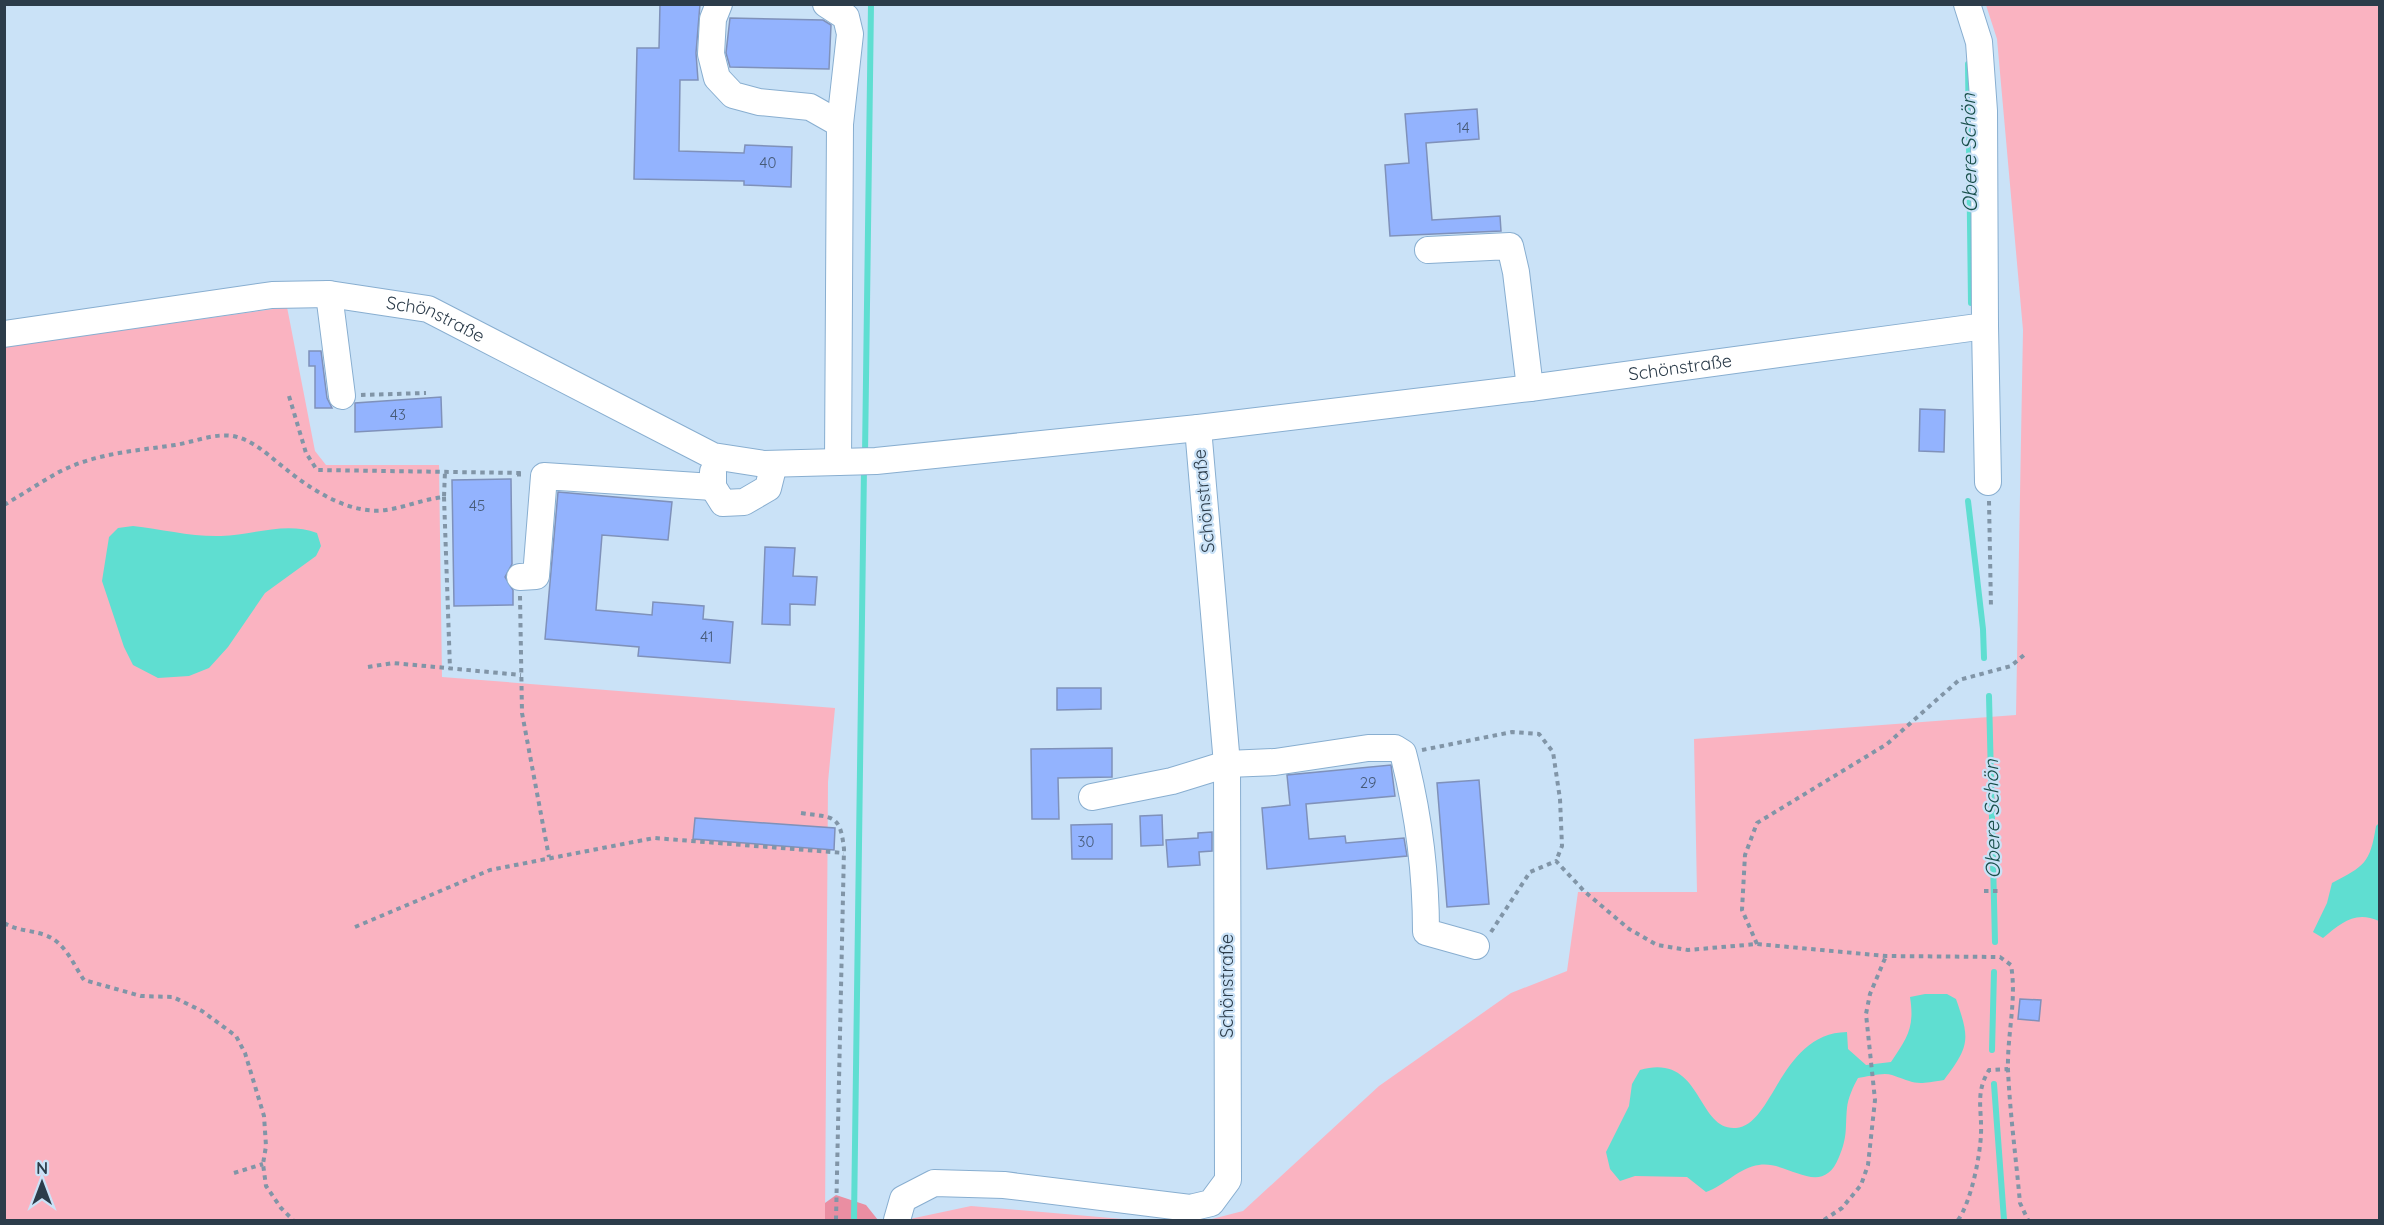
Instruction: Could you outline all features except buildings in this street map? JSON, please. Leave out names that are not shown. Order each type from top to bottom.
[{"type":"street","points":[[719,4],[713,19],[711,54],[717,78],[733,95],[759,102],[810,107],[840,124]]},
{"type":"street","points":[[826,4],[846,17],[850,34],[840,124],[856,461]]},
{"type":"street","points":[[1967,4],[1979,42],[1984,111],[1988,482]]},
{"type":"street","points":[[1428,250],[1510,246],[1516,272],[1530,388]]},
{"type":"street","points":[[329,294],[342,396]]},
{"type":"street","name":"Schönstraße","points":[[4,334],[273,295],[329,294],[428,309],[713,456],[774,464],[856,461],[1198,428],[1530,388],[1985,326]]},
{"type":"street","name":"Schönstraße","points":[[897,1221],[903,1199],[934,1183],[1004,1185],[1190,1208],[1211,1203],[1228,1180],[1227,764],[1198,428]]},
{"type":"street","points":[[713,456],[713,488],[723,503],[744,502],[768,488],[774,464]]},
{"type":"street","points":[[520,576],[536,576],[532,474],[713,488]]},
{"type":"street","points":[[1092,797],[1172,781],[1227,764],[1275,762],[1368,748],[1395,748],[1403,753],[1415,800],[1426,896],[1426,932],[1476,946]]},
{"type":"path","points":[[342,396],[426,393]]},
{"type":"path","points":[[289,396],[306,453],[317,470],[532,474]]},
{"type":"path","points":[[4,505],[60,471],[90,460],[122,451],[176,445],[217,436],[234,436],[260,448],[312,489],[334,500],[384,510],[444,497]]},
{"type":"path","points":[[445,471],[450,669]]},
{"type":"path","points":[[519,484],[532,474]]},
{"type":"path","points":[[1988,482],[1991,608]]},
{"type":"path","points":[[520,576],[522,713],[549,857]]},
{"type":"path","points":[[1757,944],[1742,910],[1745,855],[1757,823],[1887,744],[1959,680],[2011,666],[2024,655]]},
{"type":"path","points":[[368,667],[393,663],[521,675]]},
{"type":"path","points":[[1403,753],[1512,732],[1539,735],[1553,752],[1560,799],[1562,846],[1556,861],[1530,872],[1494,929],[1476,946]]},
{"type":"path","points":[[801,813],[834,818],[842,827],[844,854],[836,1221]]},
{"type":"path","points":[[355,927],[490,870],[654,838],[844,854]]},
{"type":"path","points":[[1556,861],[1584,891],[1629,928],[1657,945],[1688,950],[1757,944],[1886,956],[1980,955],[2000,957],[2011,965],[2015,988],[2009,1019],[2008,1069],[2020,1203],[2028,1221]]},
{"type":"path","points":[[1984,891],[2002,891]]},
{"type":"path","points":[[4,923],[15,930],[45,935],[60,942],[84,980],[141,996],[173,998],[202,1011],[236,1036],[244,1053],[264,1116],[266,1146],[262,1164],[266,1186],[280,1208],[293,1221]]},
{"type":"path","points":[[1824,1221],[1842,1208],[1861,1185],[1868,1166],[1875,1100],[1866,1014],[1870,994],[1886,956]]},
{"type":"path","points":[[1958,1221],[1974,1176],[1981,1136],[1979,1085],[1989,1070],[2008,1069]]},
{"type":"path","points":[[234,1173],[262,1164]]},
{"type":"shaded area","points":[[1986,5],[2379,5],[2379,1220],[1208,1220],[1243,1211],[1379,1086],[1511,993],[1567,971],[1578,892],[1697,892],[1694,739],[2016,715],[2023,330],[1997,39]]},
{"type":"shaded area","points":[[287,307],[315,451],[326,465],[439,465],[442,677],[835,708],[828,782],[825,1220],[5,1220],[4,347]]},
{"type":"shaded area","points":[[133,526],[210,536],[293,528],[317,533],[321,546],[316,556],[265,593],[228,647],[209,668],[189,676],[158,678],[133,665],[124,647],[102,581],[109,537],[118,528]]},
{"type":"shaded area","points":[[2379,823],[2379,921],[2363,917],[2355,918],[2342,923],[2323,938],[2313,932],[2327,903],[2332,883],[2364,862],[2371,849],[2376,826]]},
{"type":"shaded area","points":[[1947,994],[1956,999],[1965,1033],[1965,1042],[1959,1059],[1944,1080],[1916,1083],[1884,1074],[1858,1078],[1848,1104],[1842,1150],[1832,1169],[1823,1176],[1814,1177],[1770,1165],[1759,1165],[1745,1169],[1706,1192],[1687,1177],[1635,1176],[1620,1181],[1610,1169],[1606,1152],[1629,1106],[1632,1084],[1640,1070],[1661,1067],[1676,1072],[1688,1081],[1713,1118],[1723,1126],[1736,1128],[1749,1123],[1760,1112],[1792,1062],[1807,1047],[1825,1036],[1847,1032],[1848,1049],[1866,1065],[1891,1062],[1908,1032],[1911,1017],[1910,997]]},
{"type":"shaded area","points":[[836,1195],[866,1205],[878,1220],[825,1220],[825,1203]]},
{"type":"shaded area","points":[[971,1206],[1134,1220],[905,1220]]},
{"type":"waterway","points":[[865,455],[871,4]]},
{"type":"waterway","name":"Obere Schön","points":[[1968,64],[1971,303]]},
{"type":"waterway","points":[[854,1220],[864,468]]},
{"type":"waterway","name":"Obere Schön","points":[[1968,501],[1983,629],[1984,658]]},
{"type":"waterway","name":"Obere Schön","points":[[1989,696],[1995,942]]},
{"type":"waterway","name":"Obere Schön","points":[[1992,1050],[1994,972]]},
{"type":"waterway","name":"Obere Schön","points":[[1994,1084],[2004,1220]]}]
